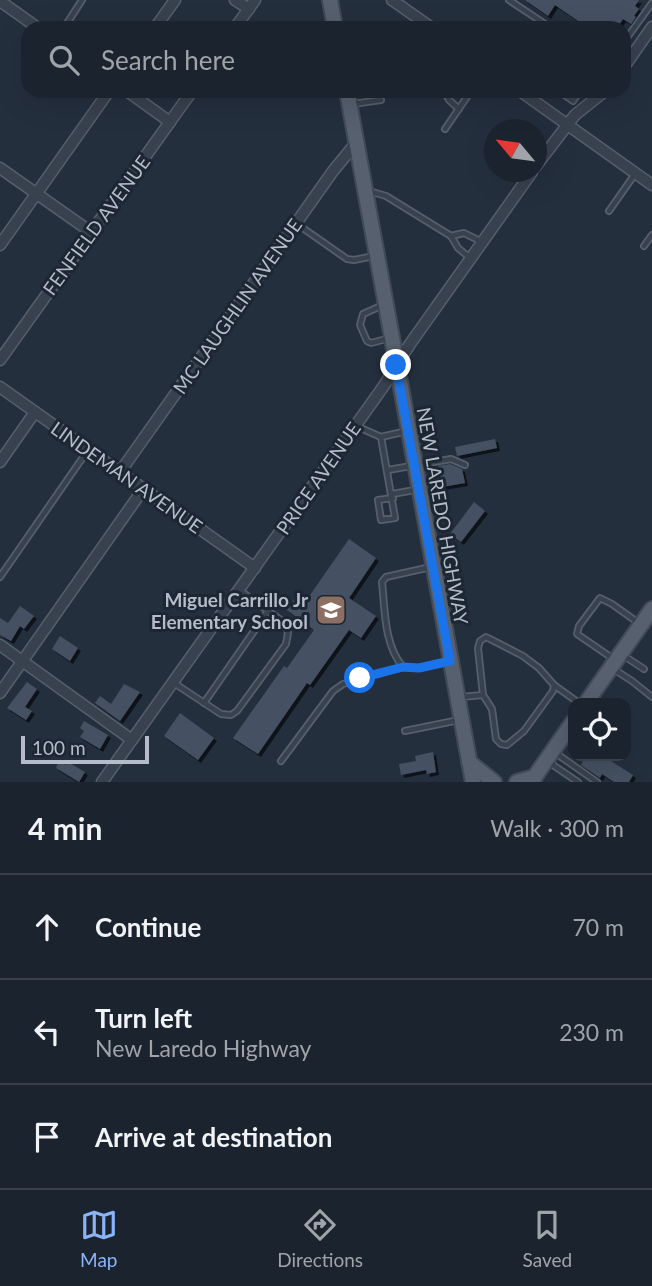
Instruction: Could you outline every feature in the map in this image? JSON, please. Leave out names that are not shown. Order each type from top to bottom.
[{"type":"main road","points":[[330,0],[334,21]]},
{"type":"main road","name":"NEW LAREDO HIGHWAY","points":[[348,98],[473,782]]},
{"type":"main road","points":[[590,698],[645,626],[652,609]]},
{"type":"main road","points":[[517,782],[533,780],[568,729]]},
{"type":"main road","points":[[464,736],[466,782]]},
{"type":"main road","points":[[469,762],[494,782]]},
{"type":"street","points":[[160,21],[175,0]]},
{"type":"street","points":[[236,0],[252,4],[240,21]]},
{"type":"street","points":[[391,0],[422,21]]},
{"type":"street","points":[[3,4],[28,21]]},
{"type":"street","points":[[631,57],[652,27]]},
{"type":"street","points":[[0,245],[104,98]]},
{"type":"street","points":[[137,98],[170,121]]},
{"type":"street","name":"FENFIELD AVENUE","points":[[0,360],[187,98]]},
{"type":"street","points":[[530,98],[652,185]]},
{"type":"street","points":[[547,152],[566,124],[595,98]]},
{"type":"street","name":"MC LAUGHLIN AVENUE","points":[[120,472],[296,223],[356,143]]},
{"type":"street","points":[[0,168],[91,232]]},
{"type":"street","name":"PRICE AVENUE","points":[[102,782],[525,182]]},
{"type":"street","name":"LINDEMAN AVENUE","points":[[0,387],[255,568]]},
{"type":"street","points":[[0,462],[35,412]]},
{"type":"street","points":[[0,693],[144,488]]},
{"type":"street","points":[[0,645],[132,740]]},
{"type":"lane","points":[[68,21],[82,0]]},
{"type":"lane","points":[[509,0],[540,21]]},
{"type":"lane","points":[[631,32],[652,3]]},
{"type":"lane","points":[[348,98],[381,100]]},
{"type":"lane","points":[[447,98],[459,109]]},
{"type":"lane","points":[[445,129],[466,98]]},
{"type":"lane","points":[[609,211],[636,173]]},
{"type":"lane","points":[[364,190],[386,197],[451,236],[458,248],[471,258]]},
{"type":"lane","points":[[296,223],[347,259],[376,256]]},
{"type":"lane","points":[[451,236],[464,233],[482,242]]},
{"type":"lane","points":[[644,246],[652,235]]},
{"type":"lane","points":[[385,304],[363,314],[360,325],[367,341],[371,343],[391,338]]},
{"type":"lane","points":[[355,426],[381,437],[408,431]]},
{"type":"lane","points":[[381,437],[388,470],[392,496],[395,518],[381,520],[378,500],[392,496],[419,490]]},
{"type":"lane","points":[[0,578],[88,449]]},
{"type":"lane","points":[[388,470],[451,459],[465,465]]},
{"type":"lane","points":[[403,667],[393,656],[382,582],[386,577],[432,567]]},
{"type":"lane","points":[[173,682],[220,714],[231,715],[237,711],[286,644],[288,633],[285,623],[239,590]]},
{"type":"lane","points":[[645,626],[602,597],[579,626],[577,634],[616,661],[632,681],[652,697]]},
{"type":"lane","points":[[204,703],[268,611]]},
{"type":"lane","points":[[554,685],[524,731],[507,745],[501,744],[496,739],[492,709],[483,695],[478,648],[480,641],[486,637],[523,656],[572,698]]},
{"type":"lane","points":[[281,761],[333,691],[343,684],[403,667],[419,668],[450,661]]},
{"type":"lane","points":[[616,661],[644,669]]},
{"type":"lane","points":[[457,698],[483,695]]},
{"type":"lane","points":[[405,731],[461,719]]},
{"type":"lane","points":[[550,756],[578,782]]},
{"type":"lane","points":[[550,756],[597,782]]},
{"type":"building","points":[[525,0],[639,0],[635,6],[639,9],[631,24],[631,21],[623,19],[578,21],[555,5],[548,16]]},
{"type":"building","points":[[495,439],[497,448],[457,456],[455,447]]},
{"type":"building","points":[[450,464],[462,469],[465,483],[442,487],[438,466]]},
{"type":"building","points":[[474,502],[485,511],[461,542],[450,534]]},
{"type":"building","points":[[349,539],[376,558],[349,598],[376,616],[361,638],[349,630],[310,685],[307,683],[258,754],[233,738],[284,666],[287,668],[314,630],[287,610],[299,592],[308,598]]},
{"type":"building","points":[[20,606],[34,616],[24,629],[20,626],[11,641],[0,635],[0,618],[8,623]]},
{"type":"building","points":[[60,636],[78,648],[70,661],[52,649]]},
{"type":"building","points":[[27,682],[37,689],[25,707],[32,711],[26,720],[7,708]]},
{"type":"building","points":[[124,684],[140,692],[120,721],[95,703],[100,696],[111,704]]},
{"type":"building","points":[[180,713],[214,738],[198,760],[164,736]]},
{"type":"building","points":[[84,721],[108,735],[100,749],[80,737],[84,731],[80,728]]},
{"type":"building","points":[[433,752],[436,772],[427,774],[426,770],[401,775],[399,764],[416,761],[415,756]]},
{"type":"building","points":[[59,761],[66,765],[68,762],[85,772],[79,782],[56,768]]},
{"type":"building","points":[[583,761],[611,761],[633,775],[629,782],[614,782],[602,774],[600,778],[581,765]]},
{"type":"place","name":"Miguel Carrillo Jr Elementary School","points":[[331,610]]},
{"type":"route","points":[[360,678],[403,667],[419,668],[450,661],[396,365]]}]
